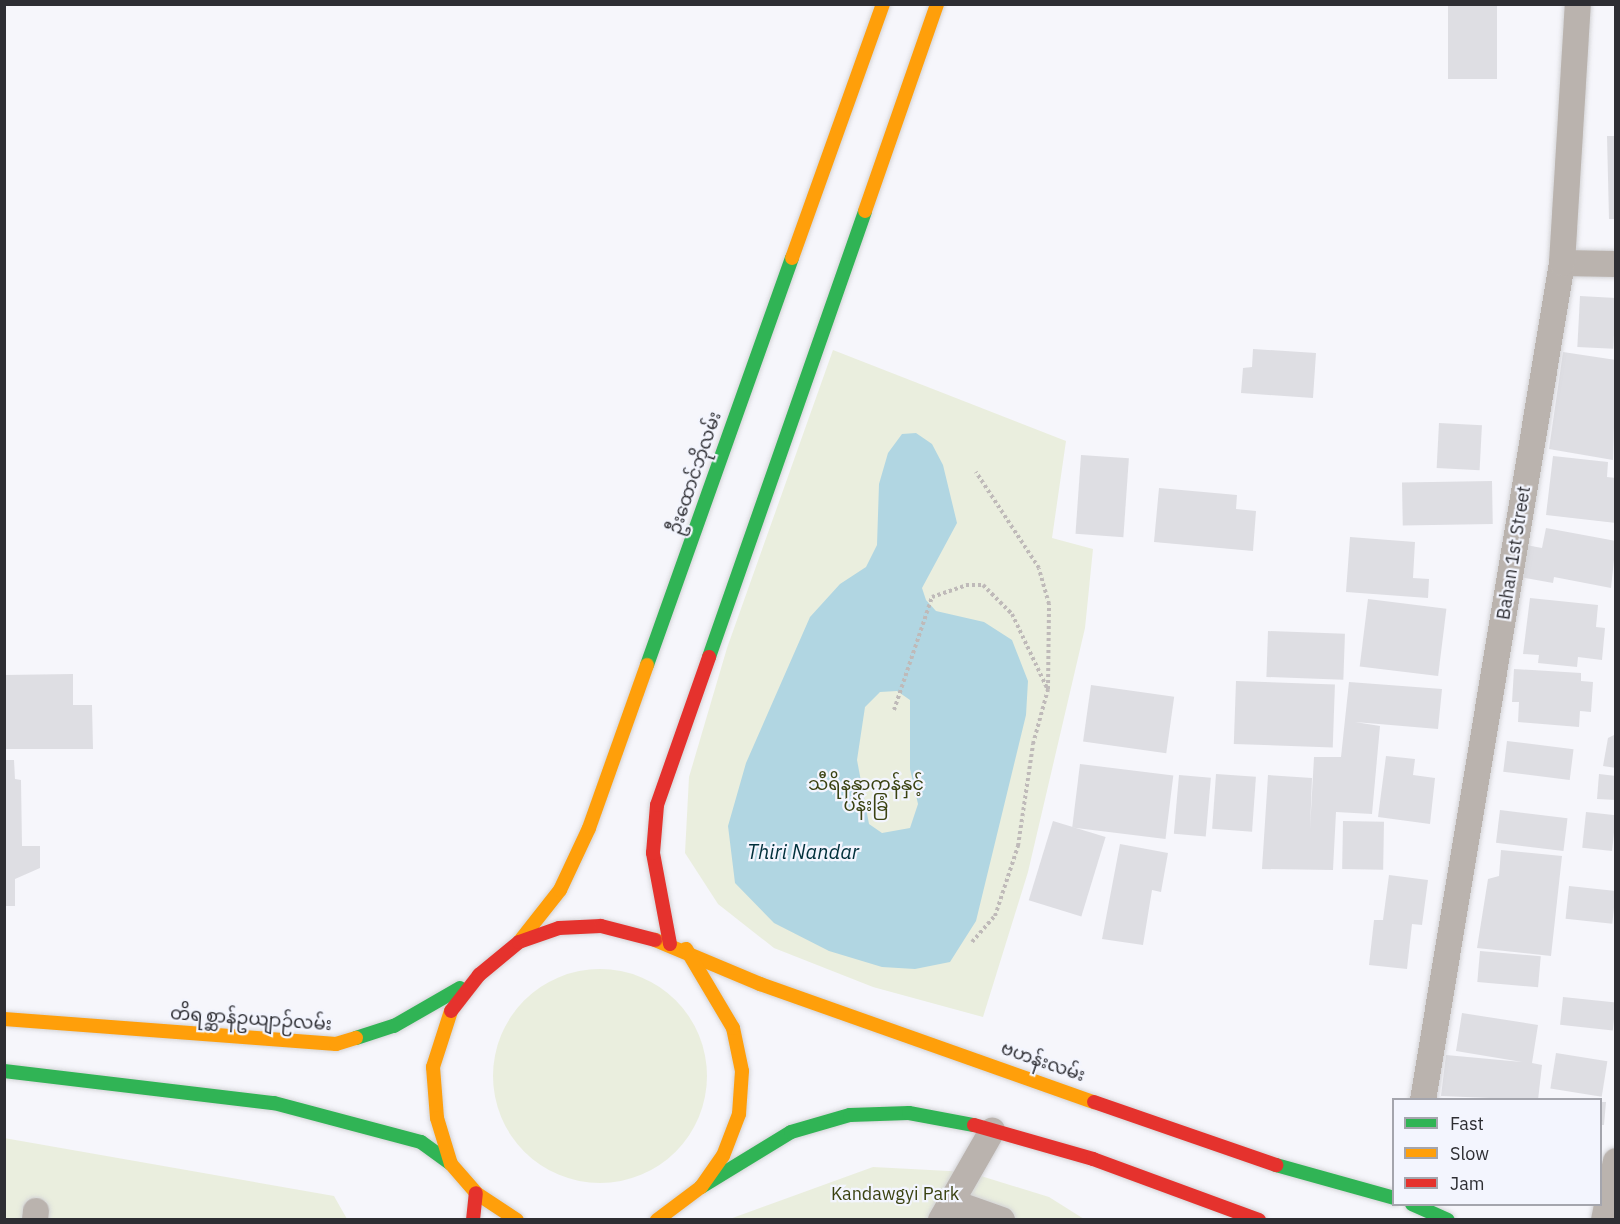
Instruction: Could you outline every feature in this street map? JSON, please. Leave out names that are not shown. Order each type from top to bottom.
[{"type":"main road","name":"ဦးထောင်ဘိုလမ်း","points":[[519,942],[560,890],[589,828],[883,4]]},
{"type":"main road","points":[[670,944],[653,853],[657,805],[937,4]]},
{"type":"main road","name":"ဗဟန်းလမ်း","points":[[519,942],[559,928],[601,926],[670,944],[686,949],[760,984],[1264,1162],[1392,1197]]},
{"type":"main road","points":[[452,1164],[437,1118],[433,1067],[446,1018],[478,975],[519,942]]},
{"type":"main road","points":[[686,949],[733,1028],[742,1071],[738,1114],[723,1155],[701,1187]]},
{"type":"main road","name":"တိရစ္ဆာန်ဥယျာဉ်လမ်း","points":[[4,1019],[336,1044],[425,1011],[478,975]]},
{"type":"main road","points":[[4,1071],[274,1103],[421,1142],[452,1164],[476,1194],[517,1220]]},
{"type":"main road","points":[[657,1220],[701,1187],[791,1132],[850,1115],[909,1113],[992,1131],[1093,1160],[1260,1220]]},
{"type":"main road","points":[[473,1220],[476,1194]]},
{"type":"main road","points":[[1416,1206],[1448,1220]]},
{"type":"street","name":"Bahan 1st Street","points":[[1423,1098],[1562,263],[1578,4]]},
{"type":"street","points":[[1562,263],[1616,264]]},
{"type":"street","points":[[992,1131],[946,1211],[1002,1220]]},
{"type":"street","points":[[1604,1220],[1616,1161]]},
{"type":"path","points":[[972,942],[994,916],[1018,846],[1033,744],[1048,688],[1049,604],[1039,568],[976,472]]},
{"type":"path","points":[[894,710],[932,597],[966,585],[990,591],[1012,614],[1048,688]]},
{"type":"green space","name":"သီရိနန္ဒာကန်နှင့် ပန်းခြံ","points":[[833,350],[1066,441],[1052,538],[1093,549],[1085,628],[1028,872],[983,1017],[873,987],[774,948],[718,904],[685,853],[689,777],[727,648]]},
{"type":"green space","points":[[589,969],[611,969],[631,973],[651,981],[676,1000],[695,1025],[703,1045],[707,1076],[703,1107],[695,1127],[676,1152],[651,1171],[631,1179],[611,1183],[589,1183],[569,1179],[549,1171],[517,1144],[505,1127],[497,1107],[493,1087],[493,1065],[497,1045],[505,1025],[532,993],[549,981],[569,973]]},
{"type":"green space","points":[[4,1138],[334,1196],[347,1219],[5,1219]]},
{"type":"green space","name":"Kandawgyi Park","points":[[873,1167],[968,1172],[1049,1197],[1084,1219],[727,1220]]},
{"type":"water","name":"Thiri Nandar","points":[[916,433],[932,444],[943,465],[957,523],[922,588],[926,600],[936,611],[984,622],[1012,640],[1028,681],[1026,715],[976,921],[950,962],[915,969],[882,967],[829,951],[774,923],[735,883],[728,826],[746,763],[810,617],[840,584],[866,567],[877,545],[879,484],[888,453],[902,434]],"holes":[[[897,691],[910,700],[910,769],[918,804],[910,828],[882,833],[869,824],[857,760],[865,707],[880,692]]]},
{"type":"building","points":[[1448,4],[1497,4],[1497,79],[1448,79]]},
{"type":"building","points":[[1607,136],[1616,136],[1616,219],[1609,219]]},
{"type":"building","points":[[1580,296],[1616,298],[1613,349],[1577,347]]},
{"type":"building","points":[[1253,349],[1316,353],[1313,398],[1241,393],[1243,368],[1252,367]]},
{"type":"building","points":[[1563,352],[1616,360],[1613,460],[1549,449]]},
{"type":"building","points":[[1439,423],[1482,425],[1480,470],[1437,468]]},
{"type":"building","points":[[1081,455],[1129,458],[1123,537],[1075,534]]},
{"type":"building","points":[[1553,456],[1608,462],[1607,477],[1616,478],[1616,523],[1546,515]]},
{"type":"building","points":[[1492,481],[1493,524],[1403,526],[1402,483]]},
{"type":"building","points":[[1159,488],[1237,495],[1236,509],[1256,511],[1253,551],[1154,542]]},
{"type":"building","points":[[1546,528],[1616,541],[1611,588],[1554,577],[1553,583],[1520,577],[1526,545],[1542,548]]},
{"type":"building","points":[[1350,537],[1415,542],[1413,578],[1429,579],[1428,598],[1346,592]]},
{"type":"building","points":[[1530,598],[1598,605],[1596,627],[1605,628],[1602,660],[1578,657],[1577,667],[1538,663],[1539,655],[1523,654]]},
{"type":"building","points":[[1368,599],[1446,609],[1438,676],[1360,666]]},
{"type":"building","points":[[1268,631],[1345,634],[1343,680],[1266,677]]},
{"type":"building","points":[[1514,669],[1581,673],[1581,681],[1593,682],[1591,712],[1580,711],[1579,727],[1518,722],[1519,702],[1512,702]]},
{"type":"building","points":[[73,674],[73,705],[92,705],[93,749],[4,749],[4,675]]},
{"type":"building","points":[[1236,681],[1335,684],[1333,747],[1234,744]]},
{"type":"building","points":[[1349,682],[1442,689],[1438,729],[1355,722],[1380,726],[1372,814],[1336,812],[1333,870],[1262,869],[1268,775],[1312,778],[1310,830],[1314,757],[1341,757]]},
{"type":"building","points":[[1091,685],[1174,697],[1166,753],[1083,741]]},
{"type":"building","points":[[1616,734],[1616,768],[1603,766],[1608,738]]},
{"type":"building","points":[[1507,741],[1574,749],[1570,780],[1503,772]]},
{"type":"building","points":[[1386,756],[1415,759],[1413,775],[1435,778],[1430,824],[1378,817]]},
{"type":"building","points":[[4,760],[14,760],[15,779],[21,780],[22,846],[40,846],[40,868],[15,879],[15,906],[4,906]]},
{"type":"building","points":[[1080,764],[1173,775],[1165,839],[1072,828]]},
{"type":"building","points":[[1216,774],[1256,777],[1252,832],[1212,829]]},
{"type":"building","points":[[1599,774],[1616,776],[1616,800],[1597,799]]},
{"type":"building","points":[[1179,775],[1211,778],[1206,837],[1174,834]]},
{"type":"building","points":[[1500,810],[1567,818],[1563,851],[1496,843]]},
{"type":"building","points":[[1586,812],[1616,815],[1612,851],[1582,848]]},
{"type":"building","points":[[1053,821],[1106,837],[1081,916],[1029,900]]},
{"type":"building","points":[[1343,821],[1384,822],[1383,870],[1342,869]]},
{"type":"building","points":[[1120,844],[1168,853],[1161,892],[1152,890],[1143,945],[1102,939]]},
{"type":"building","points":[[1501,850],[1562,856],[1551,956],[1477,948],[1488,879],[1499,876]]},
{"type":"building","points":[[1389,875],[1428,880],[1422,925],[1412,924],[1407,969],[1369,965],[1374,920],[1383,920]]},
{"type":"building","points":[[1569,886],[1616,891],[1612,924],[1566,919]]},
{"type":"building","points":[[1480,951],[1541,956],[1538,987],[1477,982]]},
{"type":"building","points":[[1563,997],[1616,1003],[1613,1030],[1560,1025]]},
{"type":"building","points":[[1462,1013],[1538,1025],[1532,1063],[1542,1065],[1538,1098],[1441,1096],[1446,1055],[1522,1062],[1456,1051]]},
{"type":"building","points":[[1556,1053],[1607,1061],[1602,1097],[1550,1089]]},
{"type":"building","points":[[1602,1102],[1606,1102],[1604,1125],[1602,1125]]},
{"type":"traffic: fast","points":[[709,657],[865,211]]},
{"type":"traffic: fast","points":[[647,665],[792,258]]},
{"type":"traffic: fast","points":[[356,1038],[394,1026],[460,988]]},
{"type":"traffic: fast","points":[[4,1071],[274,1103],[421,1142],[451,1164]]},
{"type":"traffic: fast","points":[[701,1187],[791,1132],[850,1115],[909,1113],[974,1125]]},
{"type":"traffic: fast","points":[[1276,1165],[1392,1197]]},
{"type":"traffic: fast","points":[[1416,1206],[1448,1220]]},
{"type":"traffic: slow","points":[[792,258],[883,4]]},
{"type":"traffic: slow","points":[[865,211],[937,4]]},
{"type":"traffic: slow","points":[[519,942],[560,890],[589,828],[647,665]]},
{"type":"traffic: slow","points":[[655,940],[760,984],[1094,1102]]},
{"type":"traffic: slow","points":[[657,1220],[701,1187],[723,1156],[739,1114],[742,1071],[733,1028],[686,949]]},
{"type":"traffic: slow","points":[[451,1011],[433,1067],[437,1118],[451,1164],[476,1193],[517,1220]]},
{"type":"traffic: slow","points":[[4,1019],[336,1044],[356,1038]]},
{"type":"traffic: jam","points":[[670,944],[653,853],[657,805],[709,657]]},
{"type":"traffic: jam","points":[[451,1011],[479,975],[519,942],[559,928],[601,926],[655,940]]},
{"type":"traffic: jam","points":[[1094,1102],[1276,1165]]},
{"type":"traffic: jam","points":[[974,1125],[1093,1159],[1259,1220]]},
{"type":"traffic: jam","points":[[473,1220],[476,1193]]}]
